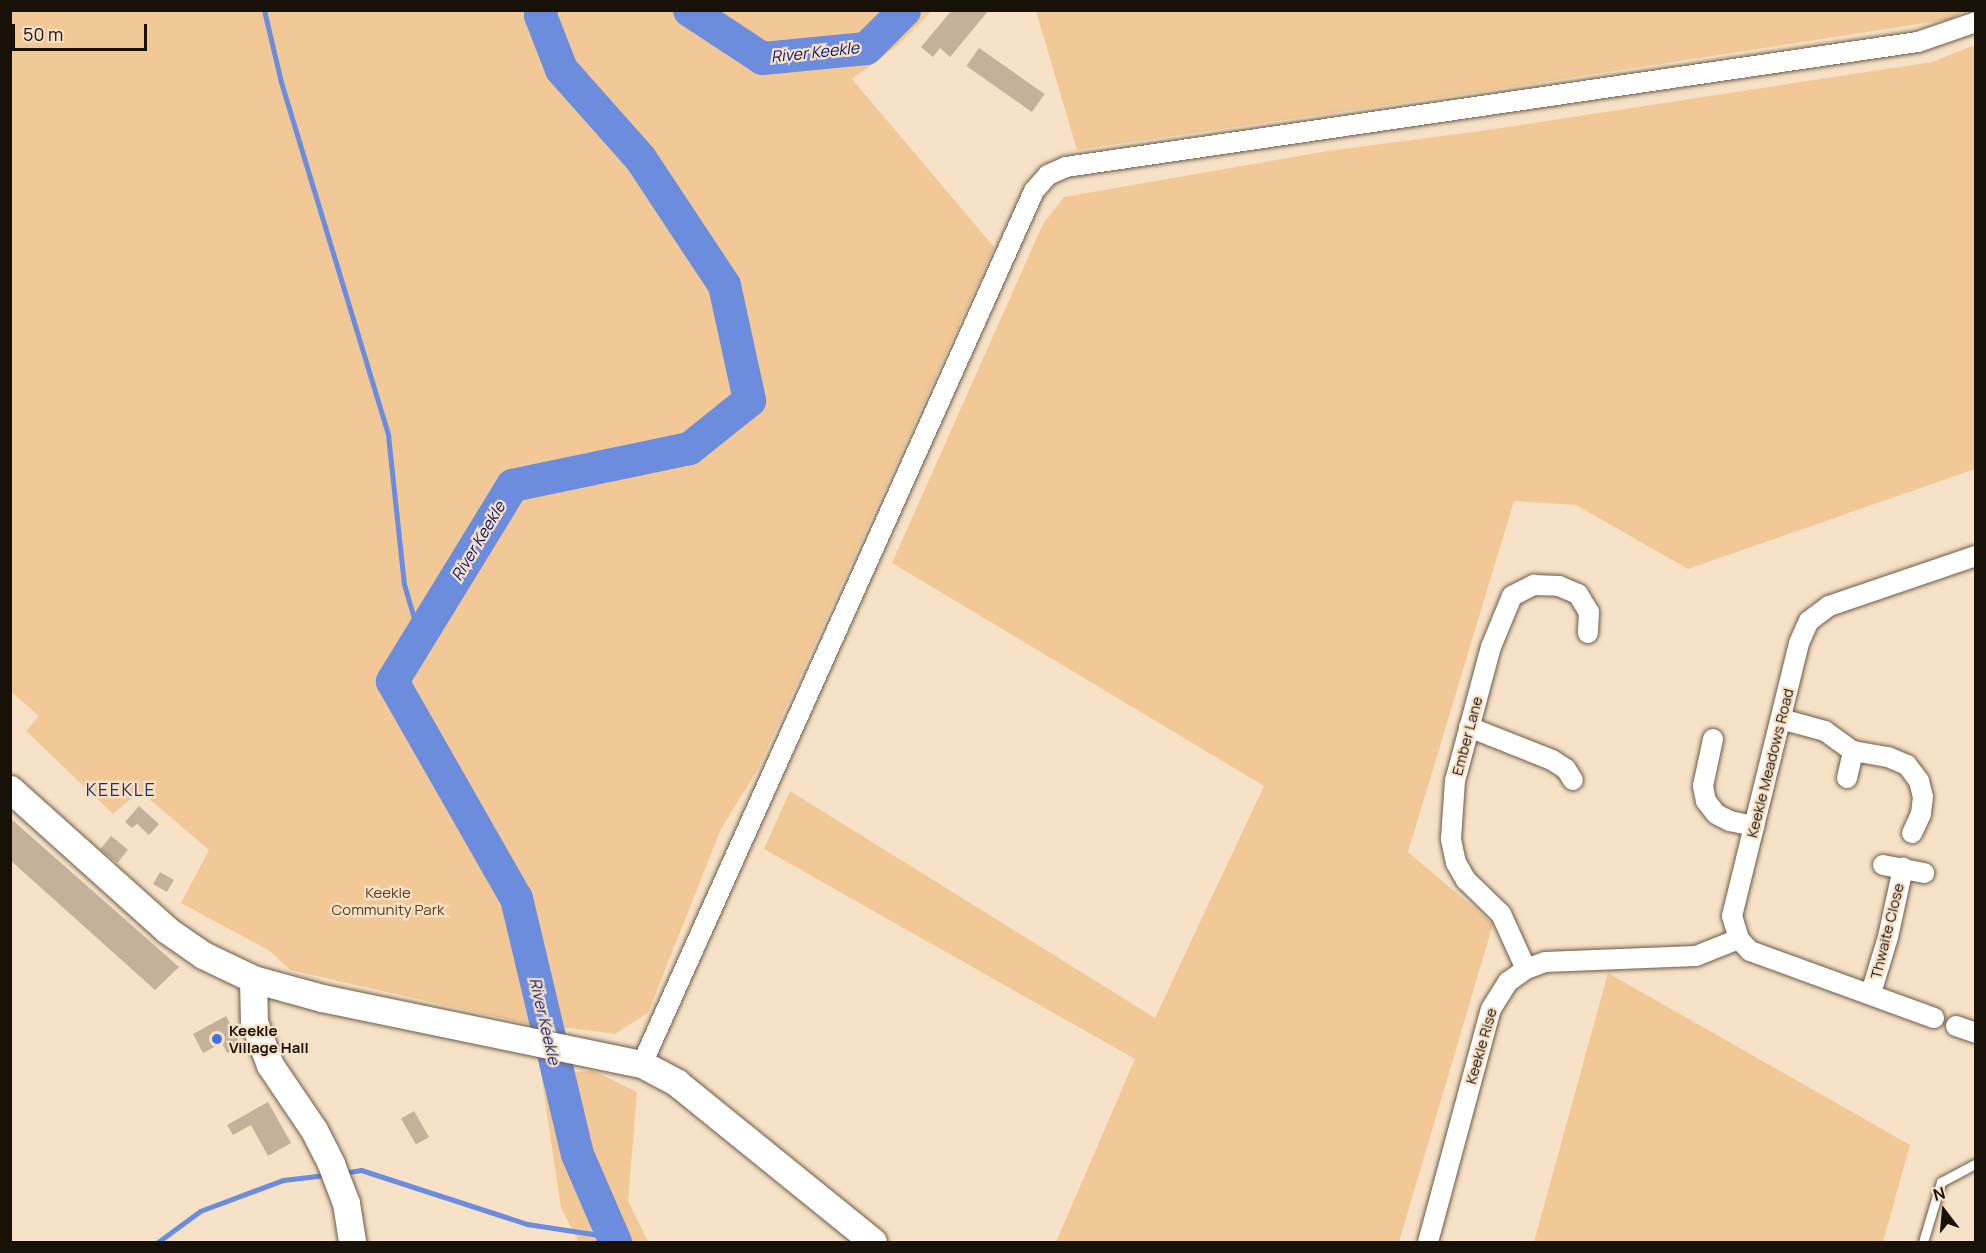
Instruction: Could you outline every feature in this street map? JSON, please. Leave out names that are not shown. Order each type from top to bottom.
[{"type":"main road","points":[[10,789],[168,930],[203,954],[253,979],[322,998],[580,1050],[642,1065],[677,1083],[873,1242]]},
{"type":"main road","points":[[253,979],[254,1022],[270,1065],[314,1130],[331,1164],[346,1203],[352,1242]]},
{"type":"street","points":[[642,1065],[1034,192],[1048,175],[1066,167],[1918,42],[1976,22]]},
{"type":"street","name":"Keekle Meadows Road","points":[[1739,939],[1733,923],[1733,908],[1801,638],[1809,621],[1819,612],[1976,556]]},
{"type":"street","name":"Ember Lane","points":[[1526,969],[1501,914],[1466,880],[1456,863],[1451,839],[1455,781],[1491,648],[1512,596],[1534,585],[1559,586],[1578,594],[1589,612],[1588,633]]},
{"type":"street","points":[[1781,719],[1825,731],[1853,751],[1895,760],[1907,765],[1922,786],[1923,804],[1912,833]]},
{"type":"street","points":[[1469,727],[1552,760],[1566,769],[1573,780]]},
{"type":"street","points":[[1713,739],[1704,776],[1706,801],[1716,814],[1730,821],[1754,826]]},
{"type":"street","points":[[1847,778],[1853,751]]},
{"type":"street","points":[[1883,864],[1924,873]]},
{"type":"street","name":"Thwaite Close","points":[[1871,993],[1888,937],[1903,868]]},
{"type":"street","points":[[1739,939],[1744,946],[1757,955],[1871,993],[1934,1018]]},
{"type":"street","name":"Keekle Rise","points":[[1428,1242],[1491,1009],[1503,987],[1526,969],[1556,960],[1696,956],[1739,939]]},
{"type":"street","points":[[1956,1026],[1976,1033]]},
{"type":"lane","points":[[1923,1242],[1941,1182],[1976,1163]]},
{"type":"green space","points":[[1036,10],[1964,11],[1951,19],[1492,90],[1077,150]]},
{"type":"green space","name":"Keekle Community Park","points":[[10,11],[932,11],[897,46],[852,79],[994,247],[758,769],[721,829],[648,1013],[615,1034],[570,1028],[530,1027],[528,1024],[290,970],[270,951],[181,903],[209,850],[140,791],[113,814],[26,731],[39,716],[10,691]]},
{"type":"green space","points":[[1975,45],[1975,469],[1688,569],[1576,505],[1514,501],[1408,852],[1493,924],[1399,1242],[1056,1242],[1135,1059],[764,849],[790,791],[1155,1018],[1264,786],[892,563],[1043,224],[1064,197],[1328,151],[1488,130],[1932,62]]},
{"type":"green space","points":[[1608,973],[1910,1145],[1883,1242],[1534,1242]]},
{"type":"green space","points":[[594,1071],[637,1092],[628,1201],[648,1242],[579,1242],[561,1208],[541,1073]]},
{"type":"building","points":[[952,10],[989,10],[950,57],[940,48],[933,57],[921,47]]},
{"type":"building","points":[[979,48],[1045,94],[1032,112],[966,66]]},
{"type":"building","points":[[139,806],[159,824],[149,835],[137,824],[132,828],[125,822]]},
{"type":"building","points":[[10,818],[179,967],[155,990],[10,860]]},
{"type":"building","points":[[111,836],[128,850],[117,863],[100,849]]},
{"type":"building","points":[[160,872],[174,880],[167,892],[153,884]]},
{"type":"building","name":"Keekle Village Hall","points":[[226,1016],[241,1045],[227,1053],[222,1043],[203,1053],[193,1034]]},
{"type":"building","points":[[268,1102],[291,1143],[268,1156],[251,1125],[233,1135],[227,1125]]},
{"type":"building","points":[[414,1111],[429,1137],[416,1144],[401,1118]]},
{"type":"waterway","points":[[264,10],[281,82],[388,435],[404,584],[419,636]]},
{"type":"waterway","name":"River Keekle","points":[[541,10],[540,15],[561,69],[640,158],[724,285],[749,400],[689,448],[512,485],[392,681],[516,898],[577,1154],[615,1242]]},
{"type":"waterway","name":"River Keekle","points":[[689,10],[762,58],[866,48],[904,10]]},
{"type":"waterway","points":[[344,1173],[361,1170],[527,1224],[612,1237]]},
{"type":"waterway","points":[[158,1242],[200,1211],[283,1180],[326,1175]]},
{"type":"place","name":"Keekle Village Hall","points":[[217,1039]]},
{"type":"district","name":"KEEKLE","points":[[121,789]]}]
